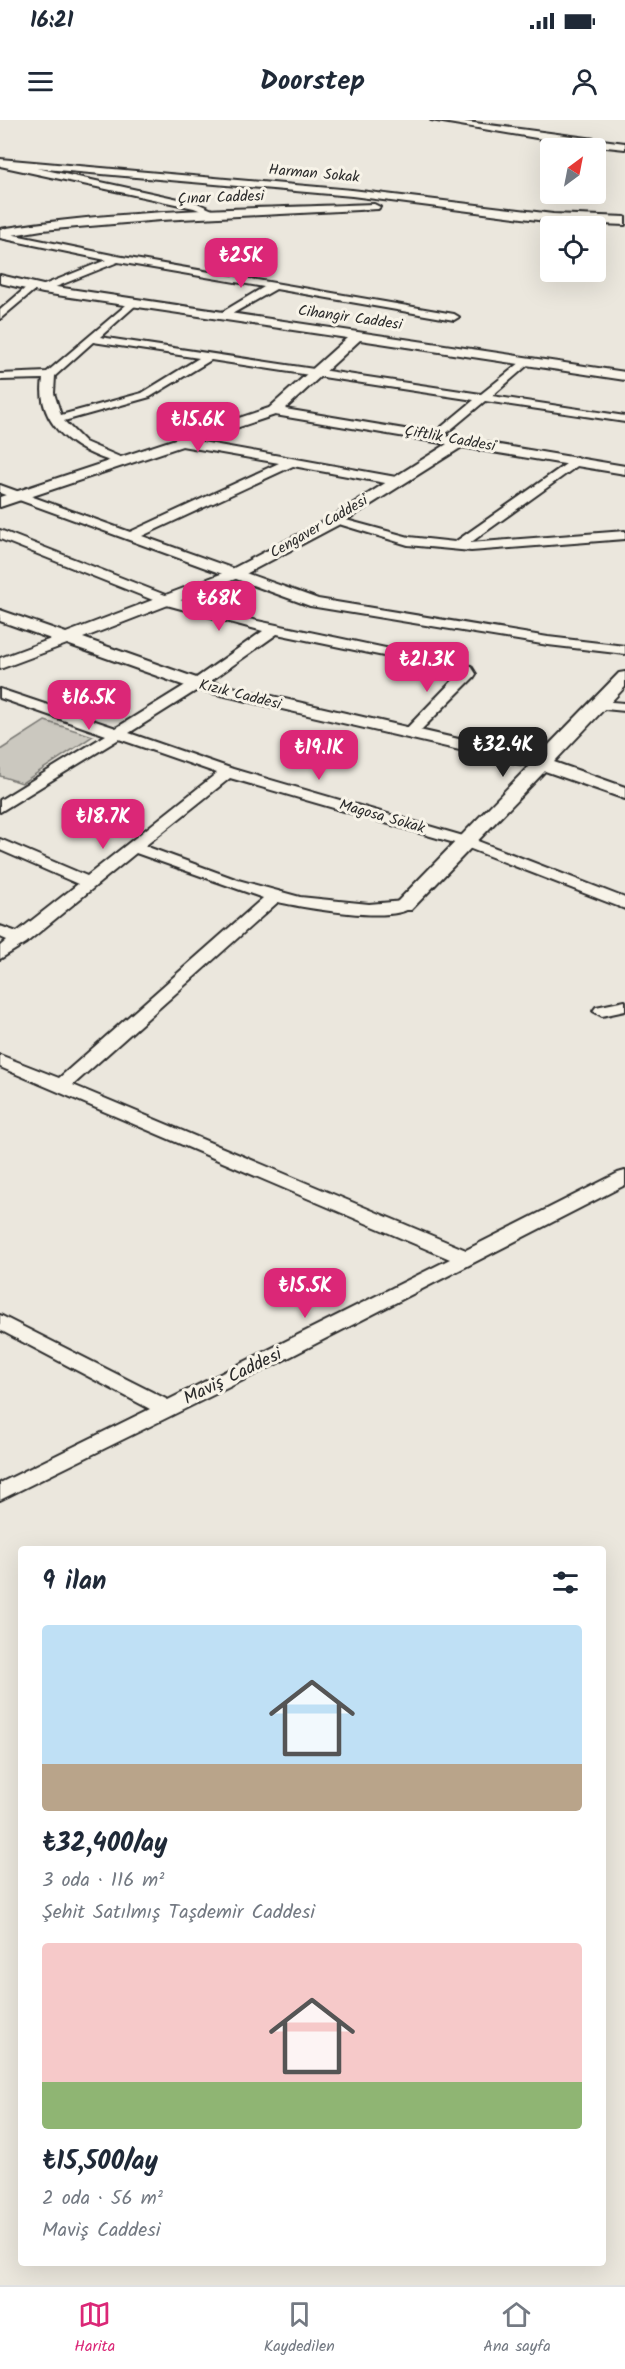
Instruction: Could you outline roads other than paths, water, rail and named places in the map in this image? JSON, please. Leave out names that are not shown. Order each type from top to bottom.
[{"type":"street","points":[[435,120],[560,139],[625,146]]},
{"type":"street","points":[[0,162],[196,206],[214,213]]},
{"type":"street","name":"Harman Sokak","points":[[0,162],[444,203],[554,218],[625,221]]},
{"type":"street","name":"Çınar Caddesi","points":[[0,234],[66,223],[214,213],[444,203]]},
{"type":"street","points":[[0,234],[117,259],[454,318]]},
{"type":"street","points":[[0,316],[38,288],[117,259]]},
{"type":"street","name":"Cihangir Caddesi","points":[[0,279],[38,288],[132,303],[625,376]]},
{"type":"street","points":[[223,316],[274,286]]},
{"type":"street","points":[[123,461],[79,445],[63,432],[56,420],[47,392],[50,375],[132,303]]},
{"type":"street","points":[[0,502],[274,411],[357,336]]},
{"type":"street","points":[[92,339],[625,418]]},
{"type":"street","points":[[56,420],[146,395],[209,357]]},
{"type":"street","points":[[437,437],[486,398],[526,361]]},
{"type":"street","points":[[0,376],[50,375]]},
{"type":"street","name":"Çiftlik Caddesi","points":[[274,411],[625,470]]},
{"type":"street","name":"Cengaver Caddesi","points":[[0,664],[232,574],[335,521],[462,441]]},
{"type":"street","points":[[180,442],[396,481]]},
{"type":"street","points":[[457,546],[576,461]]},
{"type":"street","points":[[129,537],[292,462]]},
{"type":"street","points":[[0,489],[292,596],[351,610],[548,641],[625,650]]},
{"type":"street","points":[[335,521],[408,541],[457,546],[625,535]]},
{"type":"street","points":[[0,534],[168,600],[273,630],[466,669],[469,674],[409,734]]},
{"type":"street","name":"Kızık Caddesi","points":[[0,615],[64,640],[197,684],[543,764],[625,793]]},
{"type":"street","points":[[0,807],[197,684],[273,630]]},
{"type":"street","points":[[134,847],[274,897],[361,909],[404,906],[464,841],[543,764],[625,677]]},
{"type":"street","name":"Magosa Sokak","points":[[0,693],[228,772],[464,841],[625,904]]},
{"type":"street","points":[[599,705],[625,707]]},
{"type":"street","points":[[0,954],[228,772]]},
{"type":"street","points":[[0,786],[19,795]]},
{"type":"street","points":[[0,844],[89,883]]},
{"type":"street","points":[[61,1086],[274,897]]},
{"type":"street","points":[[0,931],[20,939]]},
{"type":"street","points":[[602,1011],[625,1006]]},
{"type":"street","points":[[0,1060],[466,1258]]},
{"type":"street","name":"Maviş Caddesi","points":[[0,1492],[625,1177]]},
{"type":"street","points":[[0,1322],[168,1409]]}]
